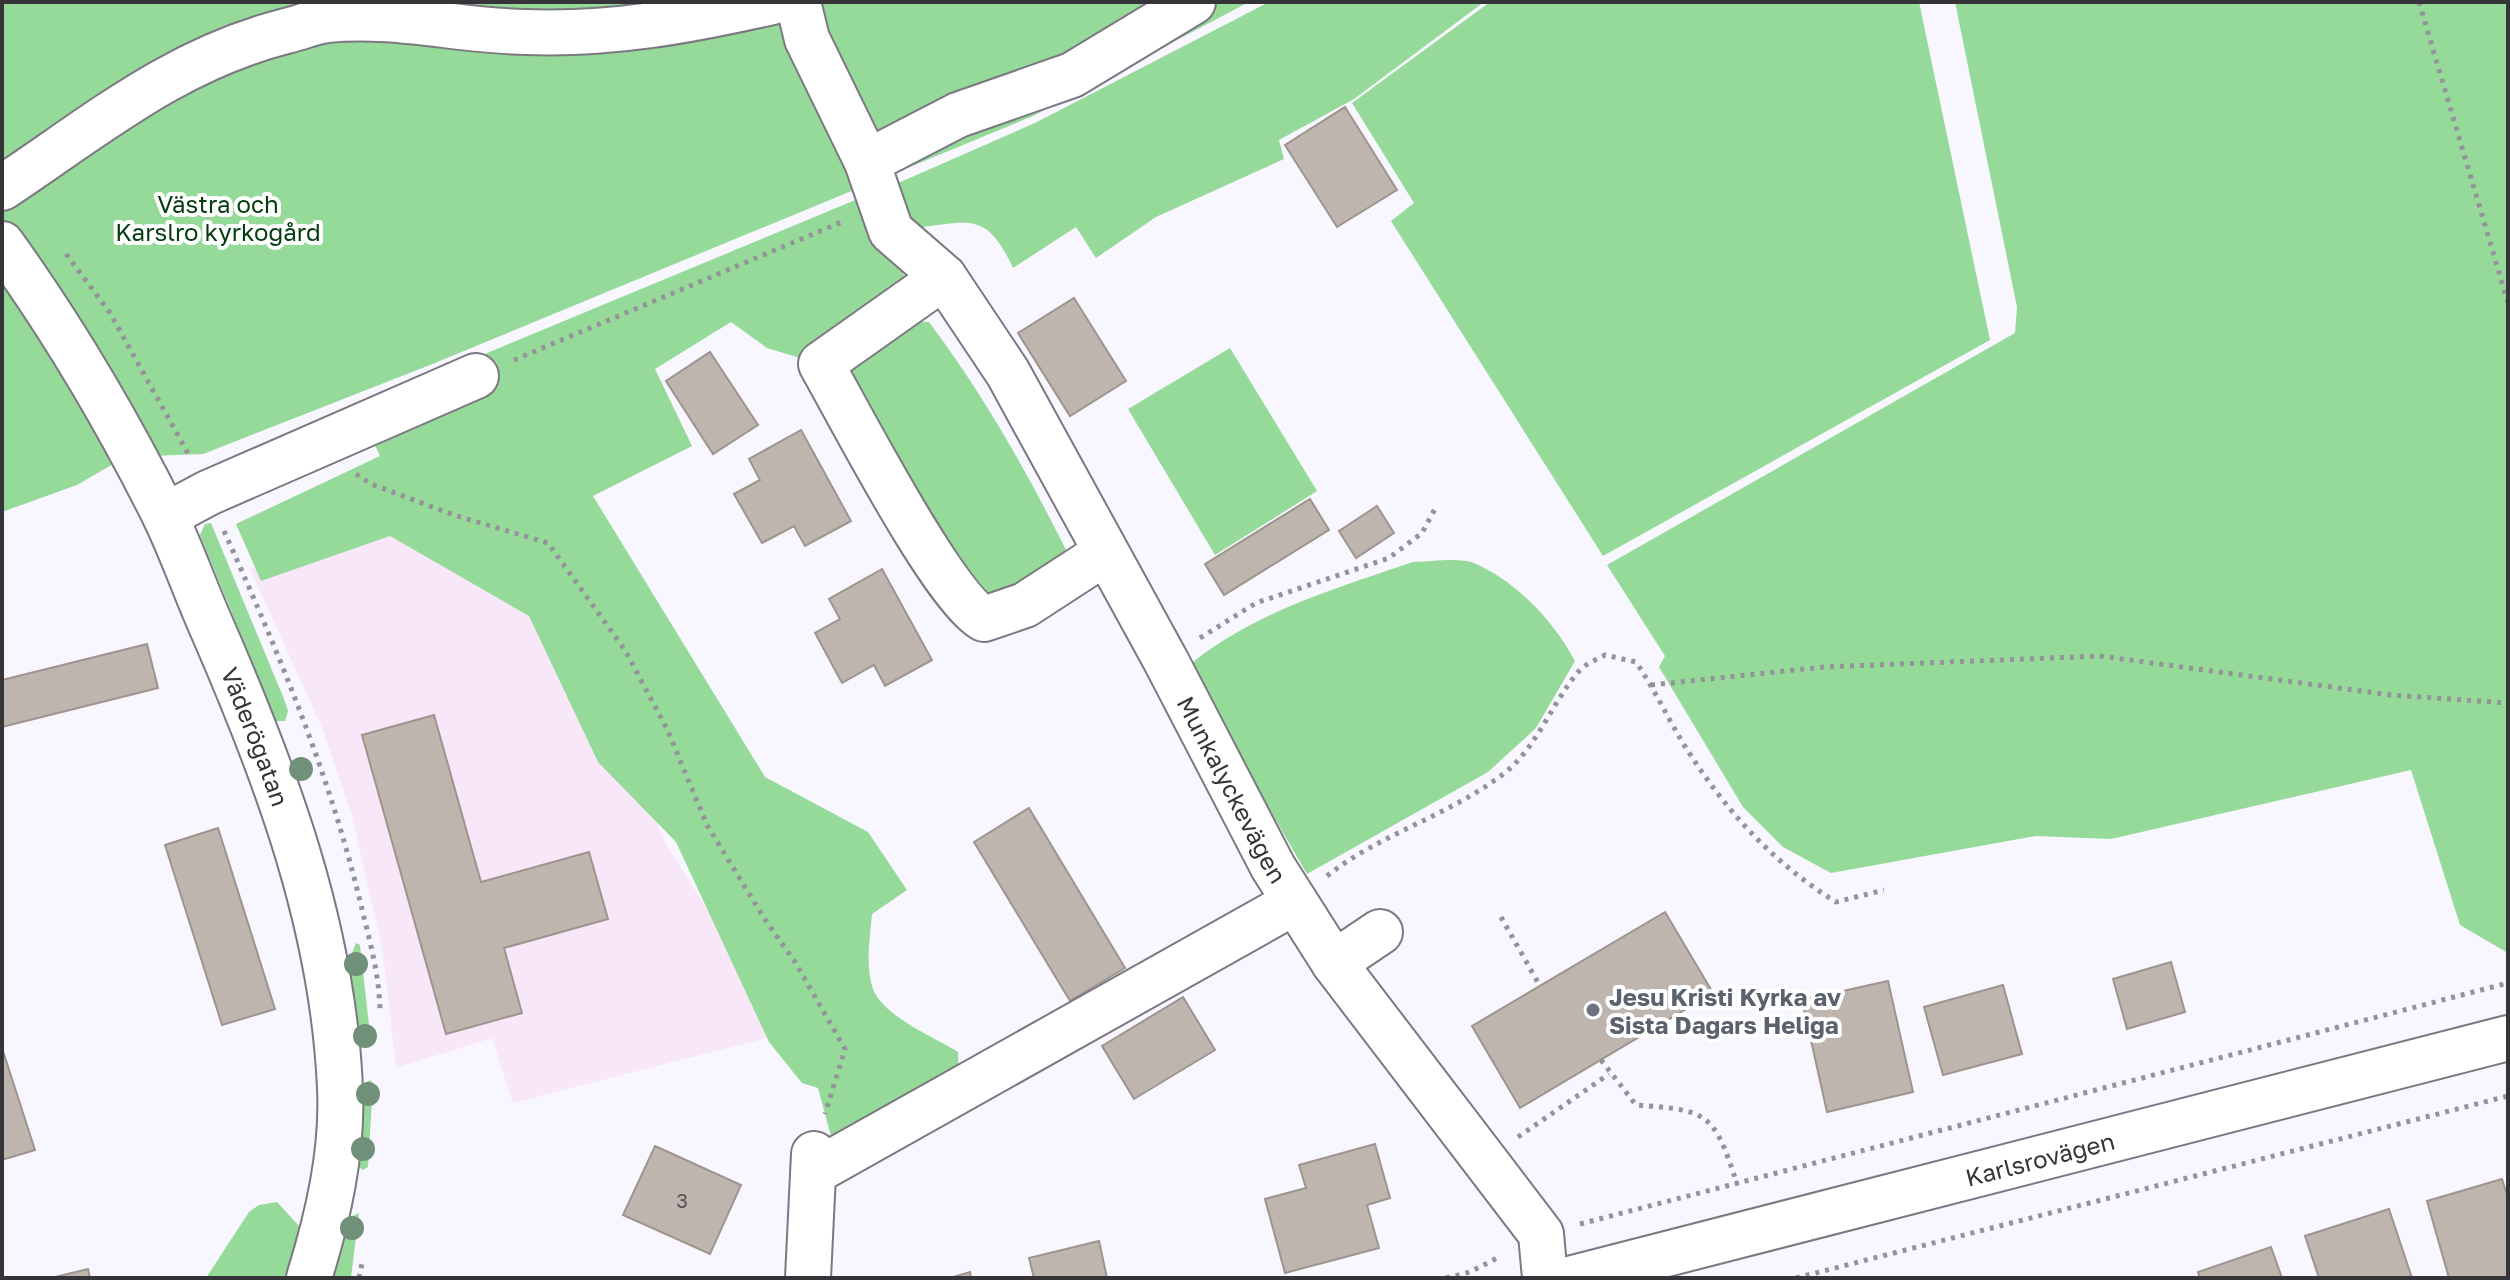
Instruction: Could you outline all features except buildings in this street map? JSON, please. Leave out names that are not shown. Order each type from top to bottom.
[{"type":"street","points":[[2,188],[162,79],[244,42],[289,16],[327,20],[432,22],[523,32],[599,33],[670,25],[772,2]]},
{"type":"street","name":"Munkalyckevägen","points":[[798,2],[807,39],[867,162],[891,231],[944,277],[1008,373],[1166,661],[1273,867],[1334,963],[1541,1234]]},
{"type":"street","points":[[867,162],[958,115],[1072,75],[1193,2]]},
{"type":"street","name":"Väderögatan","points":[[2,244],[105,403],[172,533],[244,702],[293,831],[328,968],[340,1090],[335,1177],[309,1278]]},
{"type":"street","points":[[944,277],[821,364],[970,612],[984,619],[1025,605],[1105,553]]},
{"type":"street","points":[[172,533],[315,446],[476,376]]},
{"type":"street","points":[[808,1278],[814,1163],[1295,902]]},
{"type":"street","points":[[1334,963],[1380,932]]},
{"type":"street","name":"Karlsrovägen","points":[[1573,1278],[2508,1038]]},
{"type":"street","points":[[1541,1234],[1545,1278]]},
{"type":"path","points":[[2419,2],[2508,303]]},
{"type":"path","points":[[476,376],[882,205]]},
{"type":"path","points":[[315,446],[371,484],[548,543],[625,650],[667,729],[707,825],[795,962],[845,1049],[814,1163]]},
{"type":"path","points":[[1166,661],[1256,603],[1389,558],[1422,533],[1437,505]]},
{"type":"path","points":[[1295,902],[1342,864],[1438,816],[1509,769],[1580,669],[1605,655],[1636,662],[1685,747],[1745,830],[1796,877],[1836,902],[1884,890]]},
{"type":"path","points":[[1651,685],[1824,667],[2100,656],[2391,695],[2508,703]]},
{"type":"path","points":[[1501,917],[1540,986]]},
{"type":"path","points":[[1446,1278],[1470,1272],[1541,1234],[2508,983]]},
{"type":"path","points":[[1601,1060],[1636,1105],[1688,1111],[1709,1120],[1737,1184]]},
{"type":"path","points":[[1484,1161],[1609,1074]]},
{"type":"path","points":[[1796,1278],[2508,1096]]},
{"type":"shaded area","points":[[379,515],[592,656],[664,841],[783,1028],[759,1040],[513,1103],[492,1038],[396,1068],[383,953],[352,816],[323,730],[250,569]]},
{"type":"green space","name":"Västra och Karslro kyrkogård","points":[[2,2],[1249,2],[1033,116],[430,365],[203,454],[125,457],[77,485],[2,512]]},
{"type":"green space","points":[[1269,2],[1484,2],[1354,99],[1279,140],[1284,159],[1156,217],[1096,258],[1076,227],[1013,268],[995,237],[975,224],[951,223],[916,228],[896,184],[1035,123]]},
{"type":"green space","points":[[1490,2],[1919,2],[1990,340],[1603,556],[1391,221],[1414,203],[1352,103]]},
{"type":"green space","points":[[1955,2],[2508,2],[2508,953],[2460,925],[2411,770],[2111,839],[2036,836],[1831,873],[1783,847],[1743,807],[1659,667],[1665,656],[1607,565],[2015,333],[2017,307]]},
{"type":"green space","points":[[865,196],[909,286],[843,337],[800,358],[767,348],[731,322],[655,369],[692,446],[593,496],[765,777],[868,832],[907,890],[872,914],[869,971],[873,989],[898,1017],[958,1052],[959,1085],[835,1151],[818,1088],[802,1083],[769,1042],[676,842],[598,762],[529,616],[390,536],[261,581],[236,524],[380,456],[357,407]]},
{"type":"green space","points":[[911,321],[929,322],[968,377],[1021,464],[1068,554],[988,607],[842,373]]},
{"type":"green space","points":[[1230,348],[1317,491],[1215,555],[1128,409]]},
{"type":"green space","points":[[211,523],[284,699],[288,711],[285,721],[276,721],[200,535],[205,524]]},
{"type":"green space","points":[[1461,560],[1490,571],[1533,604],[1556,631],[1575,661],[1536,728],[1488,772],[1307,874],[1187,667],[1212,648],[1266,617],[1413,562]]},
{"type":"green space","points":[[356,943],[360,945],[371,1043],[363,1048],[356,1039],[347,966]]},
{"type":"green space","points":[[370,1080],[373,1083],[368,1167],[363,1170],[357,1166],[360,1086]]},
{"type":"green space","points":[[277,1202],[300,1227],[287,1278],[206,1278],[249,1212],[259,1205]]},
{"type":"green space","points":[[359,1213],[351,1278],[328,1278],[348,1218]]},
{"type":"place","name":"Jesu Kristi Kyrka av Sista Dagars Heliga","points":[[1593,1010]]}]
